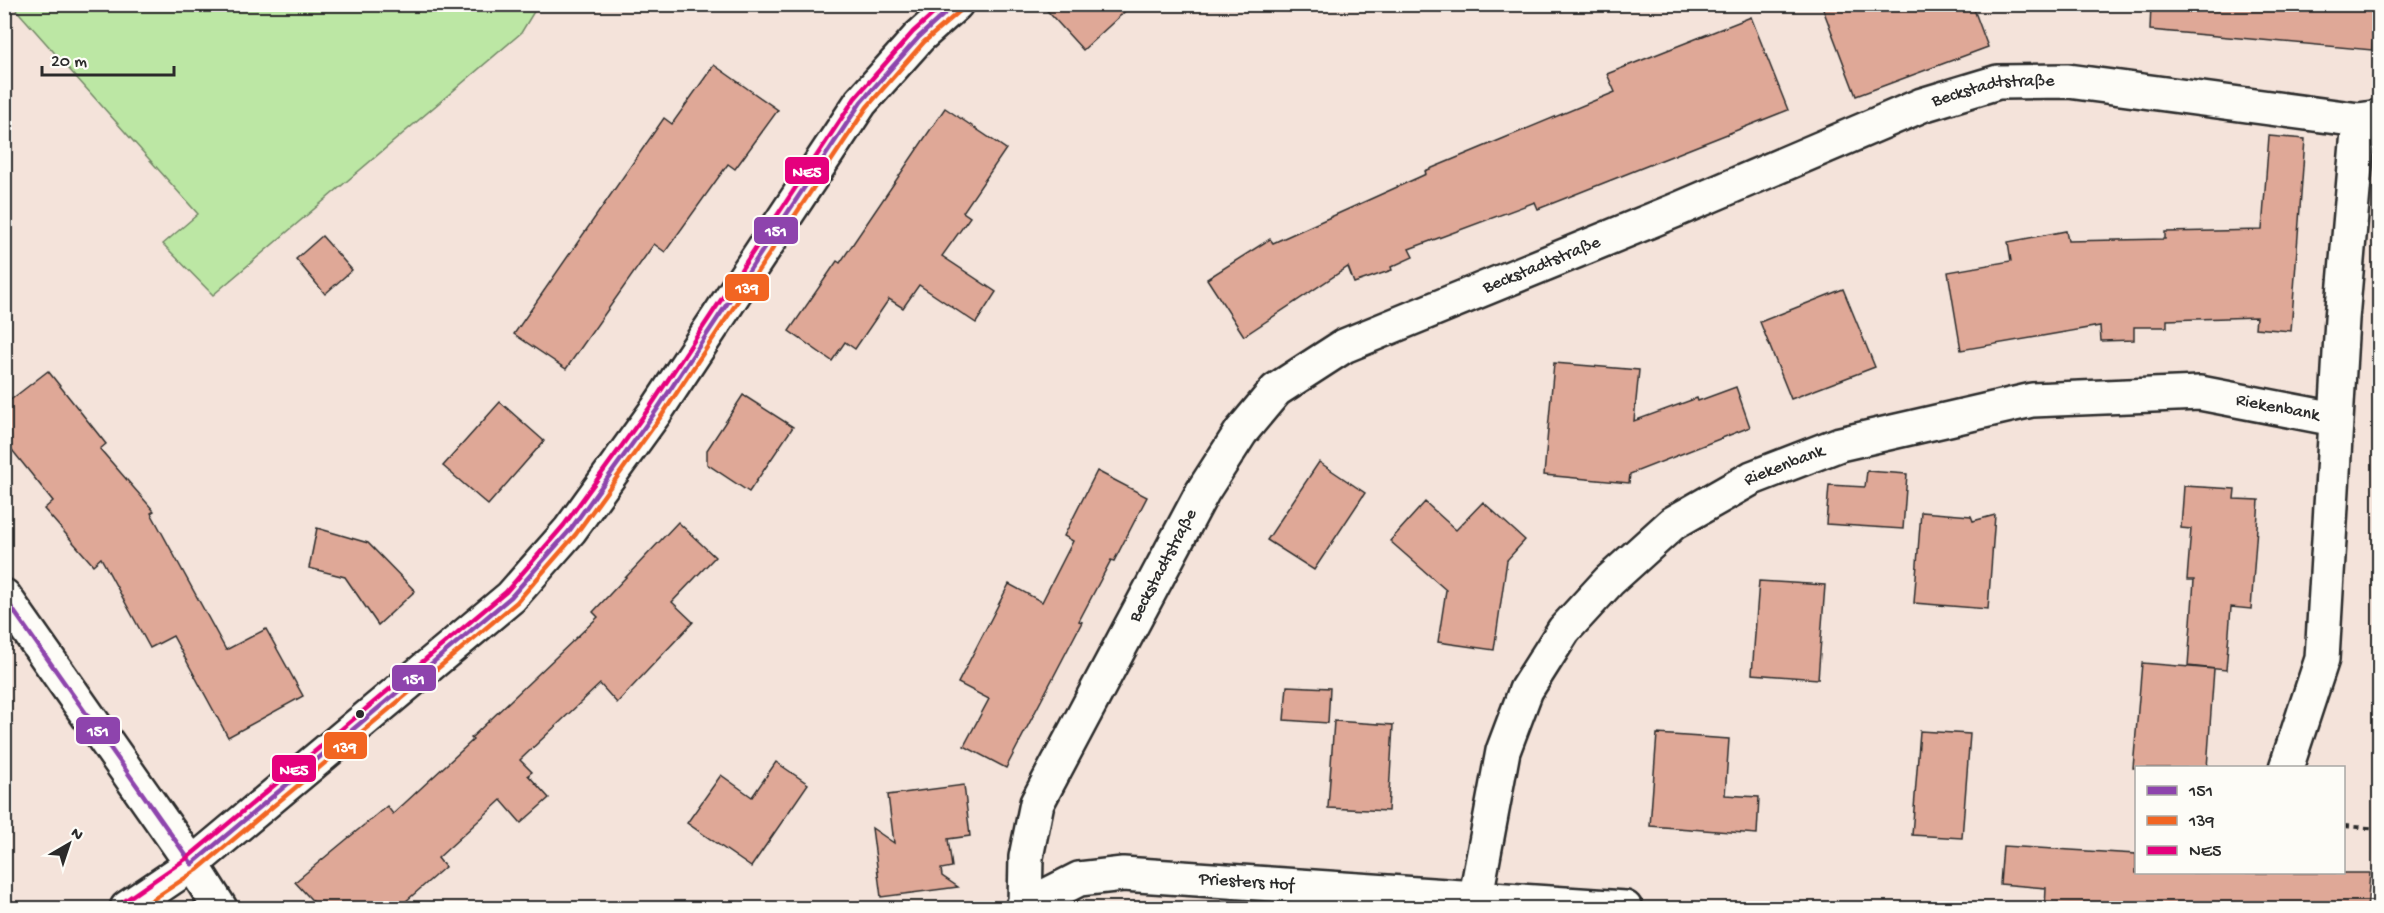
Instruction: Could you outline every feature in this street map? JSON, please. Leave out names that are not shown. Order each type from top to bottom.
[{"type":"street","points":[[127,909],[192,864],[519,588],[570,530],[656,411],[861,102],[920,37],[956,4]]},
{"type":"street","name":"Beckstadtstraße","points":[[1023,907],[1026,857],[1037,804],[1203,490],[1242,432],[1276,390],[1344,346],[1674,211],[1922,105],[1998,82],[2068,81],[2369,119]]},
{"type":"street","name":"Riekenbank","points":[[2287,766],[2322,659],[2335,419],[2369,119]]},
{"type":"street","name":"Riekenbank","points":[[1476,896],[1503,751],[1526,690],[1564,630],[1609,581],[1673,523],[1752,478],[1840,444],[2032,400],[2200,393],[2335,419]]},
{"type":"street","points":[[4,596],[192,864],[220,909]]},
{"type":"street","name":"Priesters Hof","points":[[1023,907],[1079,879],[1123,874],[1476,896],[1625,909]]},
{"type":"path","points":[[2345,826],[2379,829]]},
{"type":"green space","points":[[12,5],[538,5],[521,33],[213,295],[163,244],[198,214]]},
{"type":"building","points":[[1041,4],[1133,4],[1083,50]]},
{"type":"building","points":[[1821,4],[1972,4],[1988,47],[1856,96]]},
{"type":"building","points":[[2151,4],[2376,4],[2372,50],[2150,30]]},
{"type":"building","points":[[1751,17],[1788,110],[1538,209],[1535,202],[1409,249],[1413,257],[1391,267],[1392,270],[1354,283],[1348,267],[1244,336],[1207,279],[1270,239],[1273,243],[1426,174],[1425,171],[1615,92],[1607,74]]},
{"type":"building","points":[[714,65],[778,110],[735,169],[728,164],[665,252],[654,244],[566,369],[514,334],[664,118],[672,124]]},
{"type":"building","points":[[945,108],[1006,149],[963,212],[970,217],[942,256],[996,292],[976,323],[919,285],[903,308],[889,299],[855,349],[845,342],[832,361],[789,331],[837,261],[840,263]]},
{"type":"building","points":[[2269,136],[2305,139],[2291,331],[2255,328],[2256,317],[2167,320],[2167,327],[2134,327],[2134,340],[2101,341],[2100,326],[1961,350],[1948,272],[2011,261],[2008,242],[2066,231],[2068,241],[2165,239],[2165,232],[2262,230]]},
{"type":"building","points":[[322,236],[352,270],[325,294],[296,259]]},
{"type":"building","points":[[1843,289],[1875,367],[1791,399],[1760,322]]},
{"type":"building","points":[[1554,363],[1639,370],[1634,421],[1697,398],[1698,401],[1736,387],[1750,427],[1630,474],[1629,483],[1544,475]]},
{"type":"building","points":[[48,371],[106,444],[100,449],[154,511],[151,513],[226,650],[266,629],[303,696],[228,737],[173,636],[150,648],[101,558],[93,565],[44,509],[53,501],[4,440],[4,405]]},
{"type":"building","points":[[743,395],[793,427],[749,492],[707,464],[707,450]]},
{"type":"building","points":[[500,402],[544,441],[488,505],[443,466]]},
{"type":"building","points":[[1319,462],[1365,493],[1314,570],[1267,540]]},
{"type":"building","points":[[1097,471],[1147,497],[1114,561],[1111,560],[1079,621],[1082,622],[1006,768],[964,746],[989,699],[958,683],[1009,584],[1042,602],[1073,541],[1064,536]]},
{"type":"building","points":[[1867,471],[1907,474],[1903,529],[1826,524],[1829,485],[1865,487]]},
{"type":"building","points":[[2184,486],[2235,489],[2234,499],[2259,500],[2251,609],[2231,607],[2226,670],[2188,666],[2194,580],[2187,580],[2191,529],[2181,528]]},
{"type":"building","points":[[1425,502],[1456,530],[1483,502],[1525,540],[1507,560],[1494,650],[1438,642],[1446,590],[1390,541]]},
{"type":"building","points":[[1921,512],[1971,516],[1973,521],[1995,515],[1988,609],[1914,603]]},
{"type":"building","points":[[678,522],[715,557],[672,602],[693,622],[617,703],[600,684],[520,760],[532,772],[528,775],[549,798],[521,823],[501,800],[438,858],[445,867],[397,909],[320,909],[295,882],[387,806],[393,814],[473,740],[471,738],[598,617],[593,612]]},
{"type":"building","points":[[317,528],[368,543],[415,591],[378,625],[345,577],[309,568]]},
{"type":"building","points":[[1759,581],[1825,585],[1818,679],[1752,674]]},
{"type":"building","points":[[2142,663],[2214,669],[2207,766],[2135,766],[2133,768]]},
{"type":"building","points":[[1287,686],[1330,688],[1328,723],[1284,720]]},
{"type":"building","points":[[1334,721],[1393,725],[1388,811],[1328,808]]},
{"type":"building","points":[[1920,731],[1970,734],[1962,838],[1912,835]]},
{"type":"building","points":[[1657,734],[1729,739],[1725,795],[1759,797],[1757,834],[1650,826]]},
{"type":"building","points":[[776,762],[808,784],[751,867],[687,823],[721,775],[752,797]]},
{"type":"building","points":[[964,785],[970,836],[948,839],[952,867],[941,869],[942,876],[958,887],[881,897],[872,828],[894,843],[888,795]]},
{"type":"building","points":[[2003,846],[2135,854],[2135,874],[2370,873],[2367,909],[2045,909],[2046,888],[2000,884]]},
{"type":"transit line","name":"NE5","points":[[123,902],[187,858],[506,592],[564,525],[650,407],[855,98],[913,32],[944,4]]},
{"type":"transit line","name":"151","points":[[192,864],[511,597],[570,530],[656,411],[861,102],[919,37],[955,4]]},
{"type":"transit line","name":"139","points":[[140,908],[197,870],[517,602],[576,534],[662,415],[867,107],[924,42],[961,10]]},
{"type":"transit line","name":"151","points":[[4,597],[192,864]]}]
